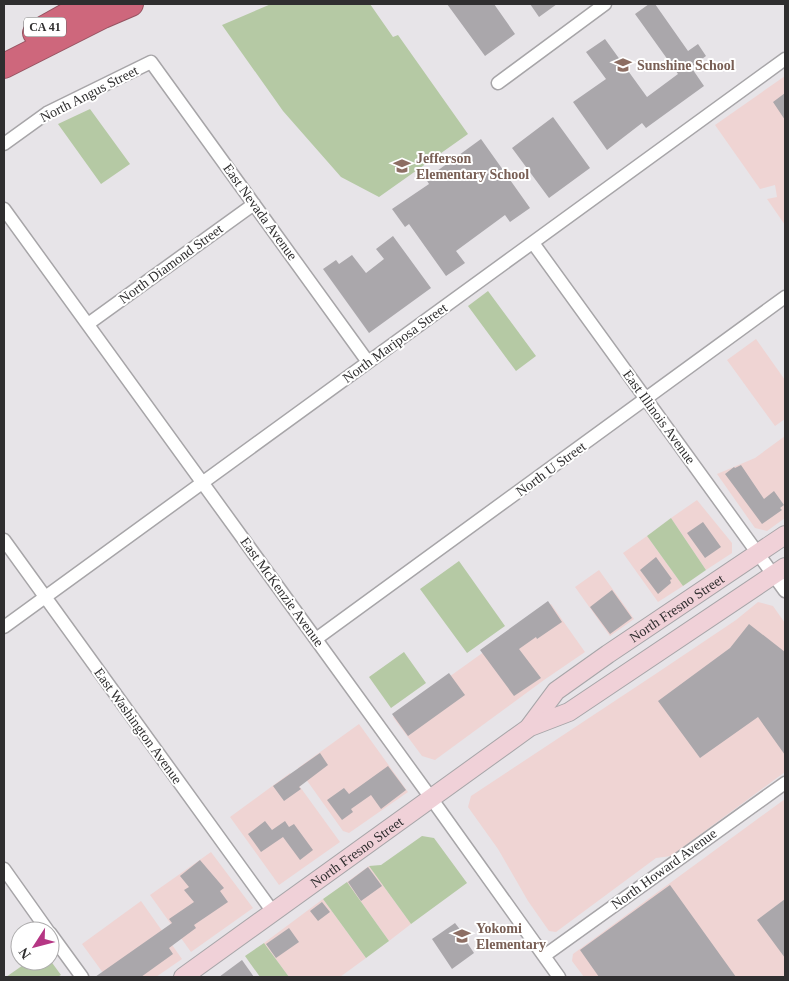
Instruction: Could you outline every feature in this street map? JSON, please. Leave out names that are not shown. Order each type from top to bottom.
[{"type":"highway","name":"CA 41","points":[[4,52],[87,4]]},
{"type":"highway","points":[[4,66],[103,16],[131,4]]},
{"type":"main road","name":"North Fresno Street","points":[[530,727],[556,691],[785,535]]},
{"type":"main road","name":"North Fresno Street","points":[[194,974],[273,912],[530,727],[569,712],[780,571]]},
{"type":"street","points":[[498,83],[605,4]]},
{"type":"street","name":"North Mariposa Street","points":[[4,627],[785,59]]},
{"type":"street","name":"North Angus Street","points":[[4,144],[47,113],[151,62]]},
{"type":"street","name":"East Nevada Avenue","points":[[151,62],[368,362]]},
{"type":"street","name":"North Diamond Street","points":[[88,324],[254,204]]},
{"type":"street","name":"East McKenzie Avenue","points":[[4,208],[559,977]]},
{"type":"street","name":"East Illinois Avenue","points":[[533,242],[758,554],[780,571],[785,591]]},
{"type":"street","name":"North U Street","points":[[316,639],[785,297]]},
{"type":"street","name":"East Washington Avenue","points":[[4,540],[273,912]]},
{"type":"street","name":"North Howard Avenue","points":[[544,956],[785,783]]},
{"type":"street","points":[[4,869],[41,921]]},
{"type":"street","points":[[60,947],[82,977]]},
{"type":"shaded area","points":[[785,76],[785,225],[767,199],[777,197],[775,185],[760,189],[715,125]]},
{"type":"shaded area","points":[[756,339],[785,380],[785,419],[775,426],[727,360]]},
{"type":"shaded area","points":[[785,436],[785,518],[767,531],[755,528],[717,474],[755,458]]},
{"type":"shaded area","points":[[697,500],[732,543],[732,553],[706,570],[671,518]]},
{"type":"shaded area","points":[[647,536],[683,586],[658,602],[623,553]]},
{"type":"shaded area","points":[[599,570],[634,619],[610,636],[575,587]]},
{"type":"shaded area","points":[[758,602],[773,606],[785,623],[785,772],[671,856],[656,858],[556,932],[549,931],[528,901],[498,849],[468,807],[471,796],[736,620]]},
{"type":"shaded area","points":[[551,604],[585,652],[435,760],[422,756],[393,717]]},
{"type":"shaded area","points":[[359,724],[408,792],[349,833],[343,831],[298,768]]},
{"type":"shaded area","points":[[290,773],[340,842],[279,885],[230,817]]},
{"type":"shaded area","points":[[785,799],[785,977],[584,977],[572,961],[573,954]]},
{"type":"shaded area","points":[[211,852],[253,908],[191,952],[150,895]]},
{"type":"shaded area","points":[[369,866],[411,924],[389,941],[347,882]]},
{"type":"shaded area","points":[[323,899],[366,958],[340,977],[289,977],[264,943]]},
{"type":"shaded area","points":[[141,901],[182,959],[156,977],[106,977],[82,944]]},
{"type":"green space","points":[[271,4],[370,4],[393,37],[398,35],[468,134],[379,197],[341,177],[283,111],[222,25]]},
{"type":"green space","points":[[90,109],[130,164],[101,184],[58,124]]},
{"type":"green space","points":[[488,291],[536,356],[516,371],[468,306]]},
{"type":"green space","points":[[671,518],[706,570],[683,586],[647,536]]},
{"type":"green space","points":[[459,561],[505,626],[467,653],[420,589]]},
{"type":"green space","points":[[404,652],[426,683],[391,708],[369,677]]},
{"type":"green space","points":[[422,836],[434,838],[467,883],[411,924],[369,866],[381,865]]},
{"type":"green space","points":[[347,882],[389,941],[366,958],[323,899]]},
{"type":"green space","points":[[264,943],[289,977],[260,977],[245,956]]},
{"type":"green space","points":[[15,971],[58,971],[61,975],[57,977],[6,977]]},
{"type":"building","points":[[447,4],[494,4],[515,34],[485,56]]},
{"type":"building","points":[[530,4],[557,4],[539,17]]},
{"type":"building","points":[[649,4],[655,4],[688,51],[698,44],[706,56],[691,67],[704,86],[646,128],[642,123],[607,150],[573,102],[606,79],[586,52],[605,39],[647,97],[678,74],[635,14]]},
{"type":"building","points":[[785,93],[785,120],[773,102]]},
{"type":"building","points":[[553,117],[590,168],[549,198],[512,148]]},
{"type":"building","points":[[481,139],[530,208],[510,222],[505,215],[456,251],[465,263],[446,276],[409,224],[405,227],[392,209],[429,184],[426,179]]},
{"type":"building","points":[[393,236],[431,288],[369,333],[323,269],[336,260],[339,264],[352,255],[366,273],[384,259],[376,249]]},
{"type":"building","points":[[741,465],[764,499],[774,491],[784,505],[780,508],[782,510],[762,524],[725,474],[734,467]]},
{"type":"building","points":[[703,522],[721,547],[705,558],[687,533]]},
{"type":"building","points":[[656,557],[672,579],[670,580],[671,583],[658,594],[640,570]]},
{"type":"building","points":[[612,590],[632,618],[610,634],[590,607]]},
{"type":"building","points":[[548,601],[562,622],[519,649],[541,678],[514,696],[480,650]]},
{"type":"building","points":[[749,624],[785,652],[785,755],[758,717],[700,758],[658,701],[730,648]]},
{"type":"building","points":[[449,673],[465,695],[408,736],[392,714]]},
{"type":"building","points":[[320,753],[328,765],[284,801],[273,786]]},
{"type":"building","points":[[388,766],[406,790],[381,809],[371,795],[351,809],[353,812],[342,820],[327,800],[344,788],[349,794]]},
{"type":"building","points":[[265,821],[272,830],[285,821],[289,827],[294,824],[313,850],[300,860],[283,837],[261,852],[248,834]]},
{"type":"building","points":[[200,860],[224,888],[220,891],[228,902],[194,925],[196,928],[169,948],[173,954],[141,977],[95,977],[172,923],[169,919],[194,902],[184,890],[189,887],[180,876]]},
{"type":"building","points":[[368,867],[382,886],[361,901],[348,882]]},
{"type":"building","points":[[670,885],[736,977],[599,977],[580,950]]},
{"type":"building","points":[[785,899],[785,958],[757,920]]},
{"type":"building","points":[[322,902],[330,912],[318,921],[310,911]]},
{"type":"building","points":[[455,923],[468,940],[466,941],[474,953],[452,969],[432,939]]},
{"type":"building","points":[[289,928],[299,942],[276,958],[266,944]]},
{"type":"building","points":[[242,960],[254,977],[219,977]]},
{"type":"place","name":"Sunshine School","points":[[623,65]]},
{"type":"place","name":"Jefferson Elementary School","points":[[402,166]]},
{"type":"place","name":"Yokomi Elementary","points":[[462,936]]}]
